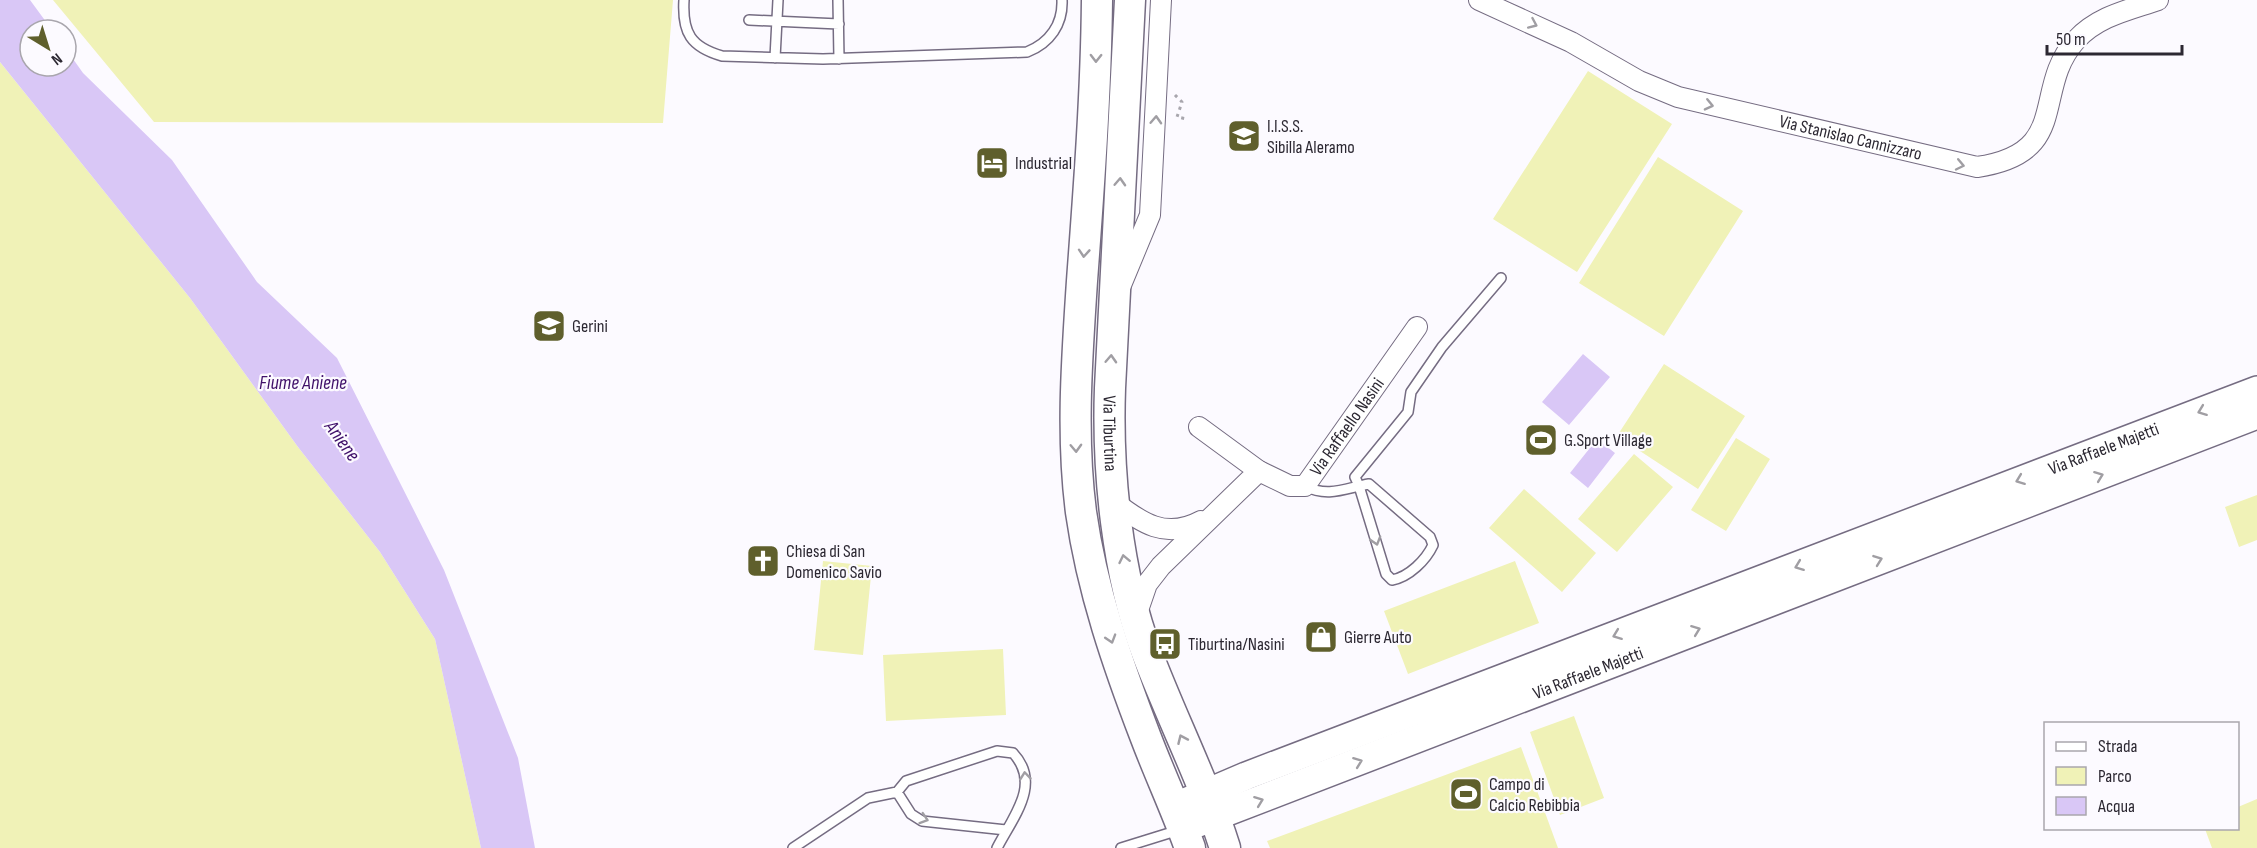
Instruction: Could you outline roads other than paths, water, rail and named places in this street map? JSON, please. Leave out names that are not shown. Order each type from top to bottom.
[{"type":"main road","name":"Via Tiburtina","points":[[1097,0],[1094,124],[1075,392],[1078,482],[1089,555],[1108,630],[1177,829]]},
{"type":"main road","name":"Via Tiburtina","points":[[1130,0],[1109,431],[1113,501],[1136,617],[1146,652],[1210,805],[1225,848]]},
{"type":"street","points":[[1114,304],[1150,215],[1161,0]]},
{"type":"street","name":"Via Stanislao Cannizzaro","points":[[1479,0],[1571,42],[1639,81],[1671,95],[1970,167],[2007,160],[2020,153],[2036,139],[2046,120],[2065,55],[2081,35],[2116,13],[2158,0]]},
{"type":"street","name":"Via Raffaello Nasini","points":[[1199,427],[1259,471],[1290,486],[1305,486],[1417,327]]},
{"type":"street","name":"Via Raffaele Majetti","points":[[1957,518],[2257,390]]},
{"type":"street","name":"Via Raffaele Majetti","points":[[1210,805],[1293,758],[1839,563],[1957,518],[2257,416]]},
{"type":"street","points":[[1136,617],[1147,584],[1211,515],[1259,471]]},
{"type":"street","points":[[1113,501],[1141,522],[1162,530],[1185,528],[1211,515]]},
{"type":"street","name":"Via Raffaele Majetti","points":[[1210,805],[1303,784],[1839,563]]},
{"type":"street","points":[[1293,758],[1303,784]]},
{"type":"street","points":[[1177,829],[1210,805]]},
{"type":"lane","points":[[684,0],[685,21],[694,44],[722,56],[840,59],[1027,52],[1052,35],[1062,13],[1062,0]]},
{"type":"lane","points":[[775,58],[778,0]]},
{"type":"lane","points":[[838,0],[840,59]]},
{"type":"lane","points":[[749,20],[838,24]]},
{"type":"lane","points":[[1305,486],[1317,492],[1337,492],[1359,486],[1369,484],[1430,537],[1433,545],[1429,554],[1398,579],[1392,580],[1386,574],[1359,486],[1355,477],[1408,412],[1411,392],[1442,347],[1501,278]]},
{"type":"lane","points":[[793,848],[868,798],[897,792],[906,781],[997,751],[1013,753],[1024,765],[1027,790],[997,848]]},
{"type":"lane","points":[[897,792],[911,814],[922,821],[1006,830]]},
{"type":"lane","points":[[1121,848],[1177,829]]},
{"type":"water","name":"Fiume Aniene","points":[[0,0],[30,0],[43,18],[18,18],[18,78],[78,78],[78,66],[172,160],[257,282],[337,358],[444,570],[518,758],[535,848],[481,848],[435,639],[380,552],[298,447],[190,298],[0,62]]},
{"type":"water","points":[[1583,354],[1610,377],[1569,425],[1542,402]]},
{"type":"water","points":[[1597,439],[1615,453],[1588,488],[1570,473]]},
{"type":"place","name":"I.I.S.S. Sibilla Aleramo","points":[[1244,136]]},
{"type":"place","name":"Industrial","points":[[992,163]]},
{"type":"place","name":"Gerini","points":[[549,326]]},
{"type":"place","name":"G.Sport Village","points":[[1541,440]]},
{"type":"place","name":"Chiesa di San Domenico Savio","points":[[763,561]]},
{"type":"place","name":"Gierre Auto","points":[[1321,637]]},
{"type":"place","name":"Tiburtina/Nasini","points":[[1165,644]]},
{"type":"place","name":"Campo di Calcio Rebibbia","points":[[1466,794]]},
{"type":"water label","name":"Aniene","points":[[342,441]]}]
